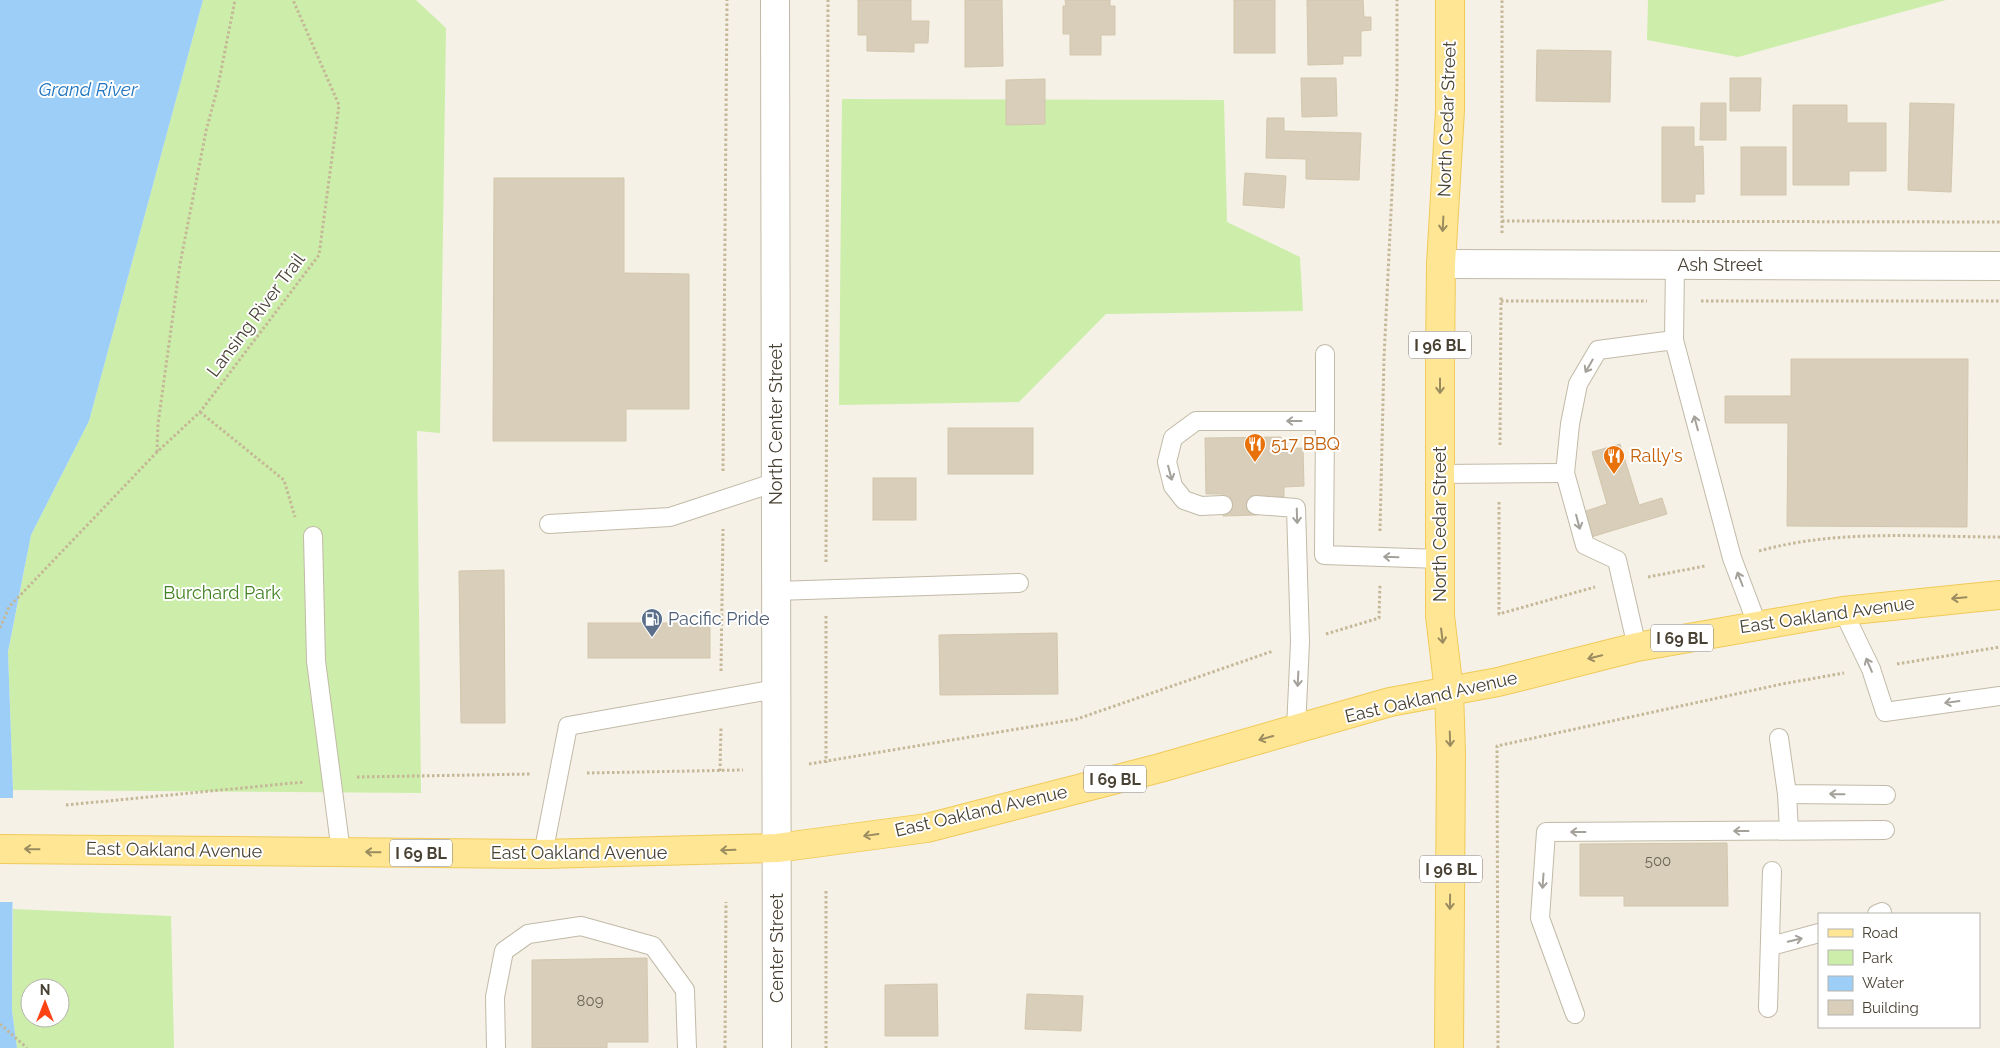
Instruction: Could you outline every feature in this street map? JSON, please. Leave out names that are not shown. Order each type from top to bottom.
[{"type":"main road","name":"North Cedar Street","points":[[1449,1048],[1451,821],[1449,691],[1440,616],[1440,559],[1441,264],[1450,110],[1450,0]]},
{"type":"main road","name":"East Oakland Avenue","points":[[0,849],[543,854],[777,848],[927,828],[1160,768],[1390,702],[1498,682],[1637,646],[1757,624],[1843,611],[2000,595]]},
{"type":"street","name":"North Center Street","points":[[775,0],[777,848]]},
{"type":"street","name":"Ash Street","points":[[1441,264],[2000,266]]},
{"type":"street","name":"Center Street","points":[[777,848],[777,1048]]},
{"type":"lane","points":[[1675,265],[1674,340],[1732,558],[1757,624]]},
{"type":"lane","points":[[1637,646],[1617,560],[1584,545],[1565,473],[1570,424],[1578,384],[1598,350],[1674,340]]},
{"type":"lane","points":[[1325,354],[1324,555],[1440,559]]},
{"type":"lane","points":[[1223,505],[1201,506],[1184,500],[1173,486],[1167,462],[1173,438],[1196,421],[1325,421]]},
{"type":"lane","points":[[1441,474],[1565,473]]},
{"type":"lane","points":[[549,524],[670,517],[776,482]]},
{"type":"lane","points":[[1256,505],[1296,508],[1300,642],[1296,729]]},
{"type":"lane","points":[[313,536],[316,662],[341,852]]},
{"type":"lane","points":[[776,591],[1019,583]]},
{"type":"lane","points":[[1843,611],[1871,669],[1885,712],[2000,696]]},
{"type":"lane","points":[[543,854],[568,726],[776,689]]},
{"type":"lane","points":[[1779,738],[1787,794],[1789,830]]},
{"type":"lane","points":[[1787,794],[1886,795]]},
{"type":"lane","points":[[1575,1014],[1540,918],[1546,832],[1885,830]]},
{"type":"lane","points":[[1768,1008],[1772,871]]},
{"type":"lane","points":[[496,1048],[495,997],[504,951],[528,934],[581,926],[654,946],[685,990],[687,1048]]},
{"type":"lane","points":[[1771,946],[1818,933]]},
{"type":"path","points":[[157,452],[158,424],[180,264],[235,0]]},
{"type":"path","name":"Lansing River Trail","points":[[0,628],[9,607],[157,452],[200,412],[319,255],[339,105],[293,0]]},
{"type":"path","points":[[720,771],[727,0]]},
{"type":"path","points":[[826,763],[828,0]]},
{"type":"path","points":[[66,804],[380,775],[720,771],[826,763],[1077,719],[1300,642],[1379,618],[1384,358],[1397,96],[1397,0]]},
{"type":"path","points":[[1499,614],[1502,0]]},
{"type":"path","points":[[1502,221],[2000,222]]},
{"type":"path","points":[[1501,301],[2000,301]]},
{"type":"path","points":[[200,412],[284,480],[297,523],[313,536]]},
{"type":"path","points":[[1498,1048],[1497,746],[1782,684],[2000,647]]},
{"type":"path","points":[[826,891],[826,1048]]},
{"type":"path","points":[[725,1048],[726,902]]},
{"type":"path","points":[[0,1024],[27,1048]]},
{"type":"green space","name":"Burchard Park","points":[[203,0],[416,0],[446,28],[440,433],[417,431],[421,793],[13,790],[8,653],[31,535],[89,421]]},
{"type":"green space","points":[[1648,0],[1946,0],[1738,57],[1647,40]]},
{"type":"green space","points":[[842,99],[1224,100],[1227,222],[1300,257],[1303,311],[1106,314],[1019,402],[839,405]]},
{"type":"green space","points":[[13,909],[171,916],[174,1048],[17,1048],[12,1010]]},
{"type":"water","name":"Grand River","points":[[0,0],[203,0],[89,421],[31,535],[8,652],[13,790],[12,1010],[17,1048],[0,1048]]},
{"type":"pier","points":[[0,798],[15,798],[15,902],[0,902]]},
{"type":"building","points":[[858,0],[911,0],[911,21],[929,21],[928,43],[914,43],[914,52],[867,51],[867,35],[858,35]]},
{"type":"building","points":[[965,0],[1002,0],[1003,66],[965,67]]},
{"type":"building","points":[[1065,0],[1110,0],[1110,6],[1115,6],[1115,35],[1101,35],[1101,55],[1070,55],[1070,34],[1063,34],[1063,6],[1066,6]]},
{"type":"building","points":[[1234,0],[1275,0],[1275,53],[1234,53]]},
{"type":"building","points":[[1307,0],[1363,0],[1364,17],[1371,17],[1371,30],[1361,31],[1361,56],[1343,56],[1343,64],[1308,65]]},
{"type":"building","points":[[1537,50],[1611,51],[1610,102],[1536,101]]},
{"type":"building","points":[[1301,78],[1336,78],[1337,116],[1302,117]]},
{"type":"building","points":[[1730,78],[1761,78],[1760,111],[1730,111]]},
{"type":"building","points":[[1045,79],[1045,124],[1006,125],[1006,80]]},
{"type":"building","points":[[1701,103],[1726,103],[1726,140],[1700,140]]},
{"type":"building","points":[[1910,103],[1954,104],[1951,192],[1908,190]]},
{"type":"building","points":[[1793,105],[1847,105],[1847,123],[1886,123],[1886,171],[1849,171],[1849,185],[1793,185]]},
{"type":"building","points":[[1267,118],[1284,118],[1284,131],[1361,133],[1359,180],[1306,179],[1306,159],[1266,158]]},
{"type":"building","points":[[1662,127],[1694,127],[1694,147],[1703,146],[1704,194],[1695,194],[1695,202],[1662,202]]},
{"type":"building","points":[[1741,147],[1786,147],[1786,195],[1741,195]]},
{"type":"building","points":[[1245,173],[1286,176],[1284,208],[1243,205]]},
{"type":"building","points":[[494,178],[624,178],[624,273],[689,274],[689,409],[626,409],[626,441],[493,441]]},
{"type":"building","points":[[1791,359],[1968,359],[1967,527],[1787,526],[1788,423],[1725,423],[1725,396],[1791,396]]},
{"type":"building","points":[[948,428],[1033,428],[1033,474],[948,474]]},
{"type":"building","name":"517 BBQ","points":[[1281,437],[1281,449],[1303,448],[1304,486],[1284,487],[1284,497],[1256,498],[1257,515],[1223,516],[1223,494],[1206,494],[1205,438]]},
{"type":"building","name":"Rally's","points":[[1620,444],[1639,505],[1662,498],[1667,514],[1588,538],[1580,513],[1607,504],[1592,452]]},
{"type":"building","points":[[873,478],[916,478],[916,520],[873,520]]},
{"type":"building","points":[[504,570],[505,723],[461,723],[459,571]]},
{"type":"building","points":[[588,623],[710,623],[710,658],[588,658]]},
{"type":"building","points":[[1057,633],[1058,694],[940,695],[939,635]]},
{"type":"building","points":[[1727,843],[1728,906],[1624,906],[1624,896],[1580,896],[1580,844]]},
{"type":"building","points":[[647,958],[648,1042],[607,1042],[607,1048],[532,1048],[532,960]]},
{"type":"building","points":[[937,984],[938,1036],[885,1036],[885,985]]},
{"type":"building","points":[[1027,994],[1083,996],[1081,1031],[1025,1029]]},
{"type":"place","name":"517 BBQ","points":[[1255,463]]},
{"type":"place","name":"Rally's","points":[[1614,475]]},
{"type":"place","name":"Pacific Pride","points":[[652,638]]}]
